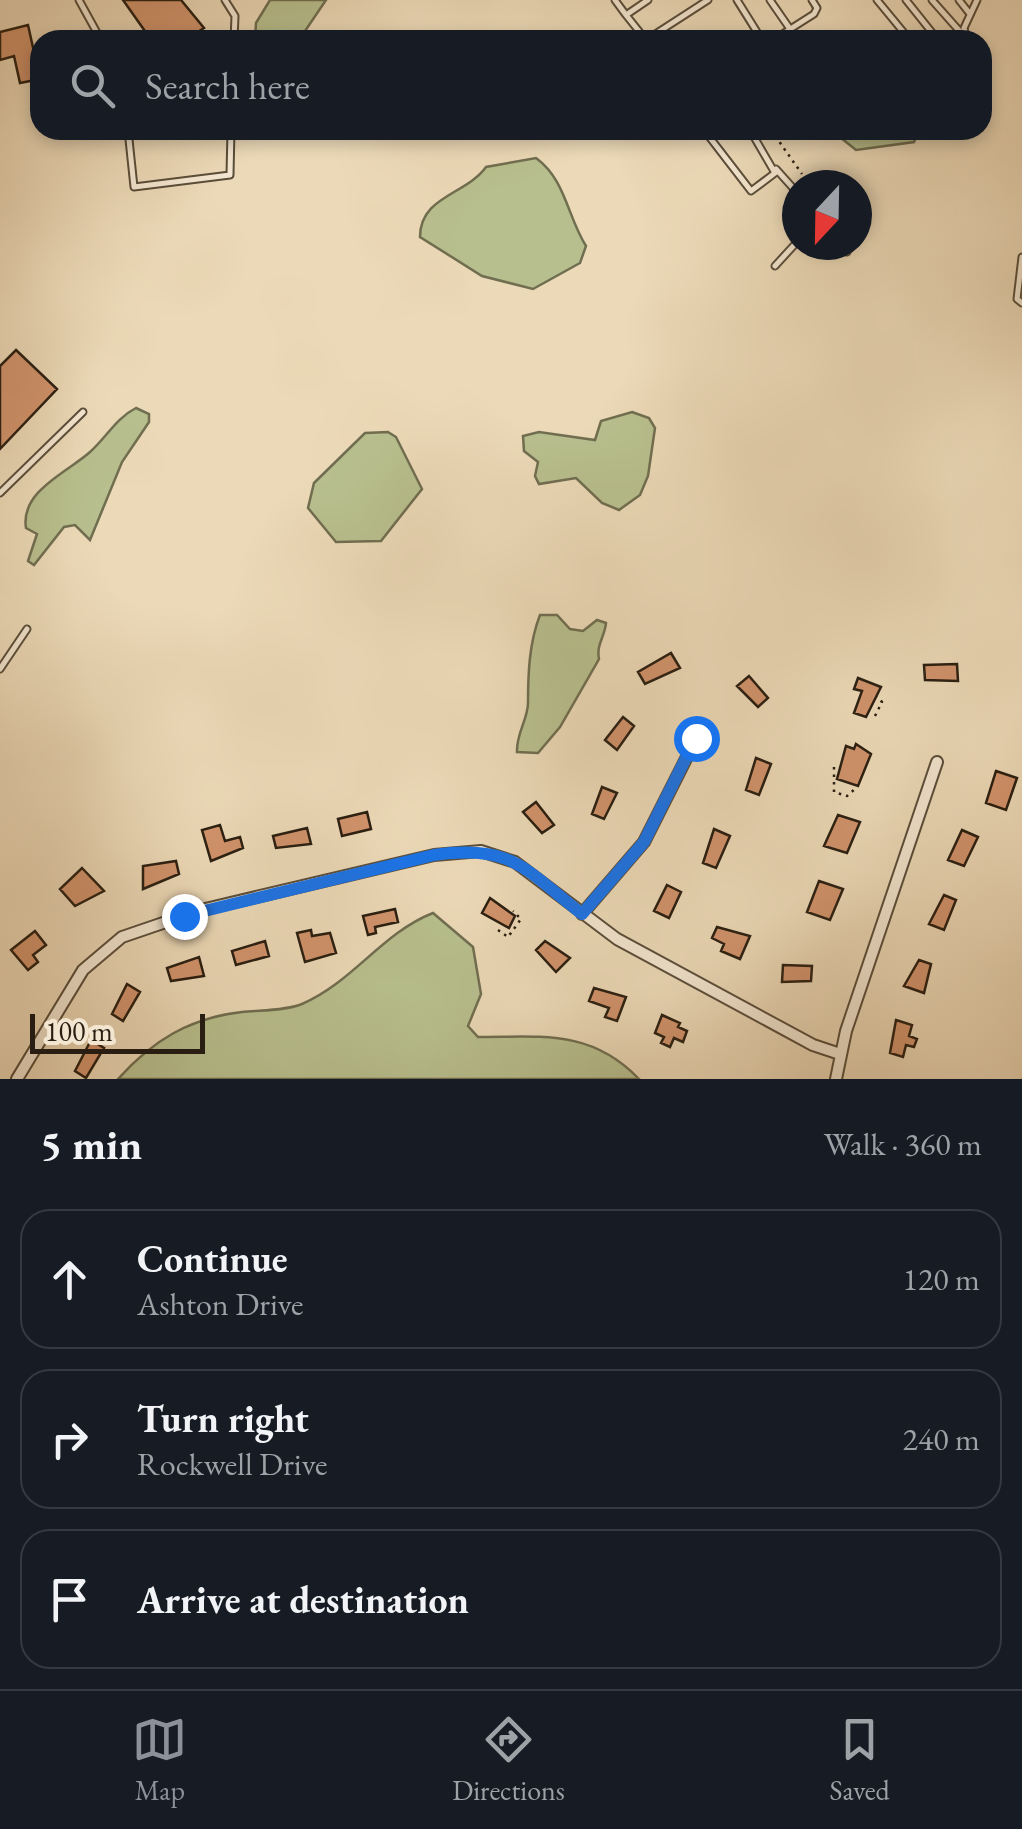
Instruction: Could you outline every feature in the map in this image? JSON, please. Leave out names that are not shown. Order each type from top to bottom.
[{"type":"street","points":[[582,914],[644,842],[696,738]]},
{"type":"street","points":[[836,1079],[840,1054],[937,762]]},
{"type":"street","points":[[17,1079],[91,961],[122,938],[175,918],[434,855],[470,851],[501,856],[530,870],[582,914],[629,946],[812,1045],[840,1054]]},
{"type":"lane","points":[[79,0],[96,30]]},
{"type":"lane","points":[[226,0],[235,16],[234,30]]},
{"type":"lane","points":[[615,0],[639,30]]},
{"type":"lane","points":[[626,16],[648,0]]},
{"type":"lane","points":[[663,30],[708,0]]},
{"type":"lane","points":[[737,0],[756,30]]},
{"type":"lane","points":[[770,0],[790,30],[816,12],[812,0]]},
{"type":"lane","points":[[877,0],[902,30]]},
{"type":"lane","points":[[906,0],[930,30]]},
{"type":"lane","points":[[932,0],[959,30]]},
{"type":"lane","points":[[959,0],[970,14]]},
{"type":"lane","points":[[967,30],[977,0]]},
{"type":"lane","points":[[129,140],[134,187],[230,175],[231,140]]},
{"type":"lane","points":[[712,140],[750,191],[774,174],[774,166]]},
{"type":"lane","points":[[757,140],[782,175]]},
{"type":"lane","points":[[775,266],[782,258]]},
{"type":"lane","points":[[1022,258],[1017,300],[1022,303]]},
{"type":"lane","points":[[0,494],[83,412]]},
{"type":"lane","points":[[0,669],[27,629]]},
{"type":"path","points":[[777,140],[799,170]]},
{"type":"path","points":[[874,716],[882,702],[877,697]]},
{"type":"path","points":[[834,767],[834,792],[848,796],[856,788]]},
{"type":"path","points":[[498,930],[508,937],[521,919],[513,911]]},
{"type":"green space","points":[[270,0],[326,0],[306,30],[256,30]]},
{"type":"green space","points":[[844,140],[915,140],[914,142],[856,150]]},
{"type":"green space","points":[[536,158],[554,177],[586,246],[580,263],[533,289],[482,276],[420,237],[422,223],[436,204],[486,167]]},
{"type":"green space","points":[[136,408],[149,414],[149,422],[122,462],[90,540],[75,525],[64,527],[34,565],[28,561],[37,534],[26,528],[30,503]]},
{"type":"green space","points":[[632,412],[649,418],[655,428],[648,476],[640,495],[619,510],[602,503],[576,478],[539,484],[535,476],[538,462],[524,451],[523,436],[539,432],[595,440],[601,421]]},
{"type":"green space","points":[[388,432],[396,437],[422,489],[381,541],[336,542],[308,508],[314,483],[365,433]]},
{"type":"green space","points":[[540,615],[557,615],[570,629],[583,631],[597,620],[606,623],[599,659],[560,727],[538,753],[517,752],[527,709],[531,648]]},
{"type":"green space","points":[[433,913],[473,947],[481,994],[468,1026],[478,1037],[544,1037],[584,1044],[603,1051],[639,1079],[118,1079],[144,1053],[188,1026],[223,1015],[295,1006],[320,995],[398,933]]},
{"type":"building","points":[[123,0],[181,0],[204,28],[201,30],[144,30]]},
{"type":"building","points":[[28,25],[30,81],[20,83],[14,56],[0,60],[0,32]]},
{"type":"building","points":[[16,350],[57,389],[0,449],[0,366]]},
{"type":"building","points":[[671,653],[680,668],[645,684],[638,672]]},
{"type":"building","points":[[957,664],[958,681],[925,680],[924,665]]},
{"type":"building","points":[[749,676],[768,698],[758,707],[737,686]]},
{"type":"building","points":[[858,678],[881,687],[866,717],[854,713],[862,691],[854,689]]},
{"type":"building","points":[[623,717],[634,726],[617,750],[605,740]]},
{"type":"building","points":[[856,744],[871,754],[858,786],[837,779],[846,746],[854,749]]},
{"type":"building","points":[[756,758],[771,764],[759,795],[746,790]]},
{"type":"building","points":[[996,771],[1017,778],[1006,810],[986,803]]},
{"type":"building","points":[[602,787],[617,793],[604,819],[592,814]]},
{"type":"building","points":[[536,802],[554,825],[542,833],[523,812]]},
{"type":"building","points":[[367,812],[371,829],[342,836],[338,819]]},
{"type":"building","points":[[838,815],[860,822],[847,853],[824,846]]},
{"type":"building","points":[[220,825],[225,841],[240,837],[243,848],[211,861],[202,830]]},
{"type":"building","points":[[307,828],[311,844],[276,848],[273,836]]},
{"type":"building","points":[[714,829],[730,836],[716,868],[703,863]]},
{"type":"building","points":[[962,830],[978,837],[964,866],[948,860]]},
{"type":"building","points":[[176,861],[179,874],[143,889],[143,866]]},
{"type":"building","points":[[82,868],[104,891],[75,906],[60,889]]},
{"type":"building","points":[[819,881],[843,889],[830,920],[807,912]]},
{"type":"building","points":[[667,885],[681,892],[669,918],[654,911]]},
{"type":"building","points":[[944,895],[956,900],[944,930],[929,924]]},
{"type":"building","points":[[490,898],[515,916],[509,928],[482,913]]},
{"type":"building","points":[[395,909],[398,922],[375,927],[376,933],[368,935],[363,916]]},
{"type":"building","points":[[717,927],[750,936],[740,959],[721,951],[724,944],[712,938]]},
{"type":"building","points":[[311,930],[312,936],[330,933],[336,953],[305,962],[297,933]]},
{"type":"building","points":[[35,931],[46,945],[33,955],[38,962],[28,970],[11,950]]},
{"type":"building","points":[[265,941],[269,956],[236,965],[232,951]]},
{"type":"building","points":[[545,941],[570,958],[556,972],[536,950]]},
{"type":"building","points":[[199,957],[204,976],[171,981],[167,968]]},
{"type":"building","points":[[919,960],[931,964],[924,993],[904,986]]},
{"type":"building","points":[[783,965],[812,966],[811,981],[782,982]]},
{"type":"building","points":[[127,984],[140,992],[123,1021],[112,1014]]},
{"type":"building","points":[[594,988],[626,997],[617,1021],[605,1017],[609,1008],[589,1001]]},
{"type":"building","points":[[662,1015],[687,1031],[683,1042],[674,1038],[670,1047],[661,1043],[664,1037],[655,1033]]},
{"type":"building","points":[[896,1020],[912,1025],[909,1036],[917,1039],[914,1047],[906,1045],[903,1057],[890,1053]]},
{"type":"building","points":[[91,1040],[104,1048],[86,1078],[75,1071]]},
{"type":"route","points":[[184,916],[434,855],[470,851],[501,856],[530,870],[582,914],[644,842],[696,738]]}]
